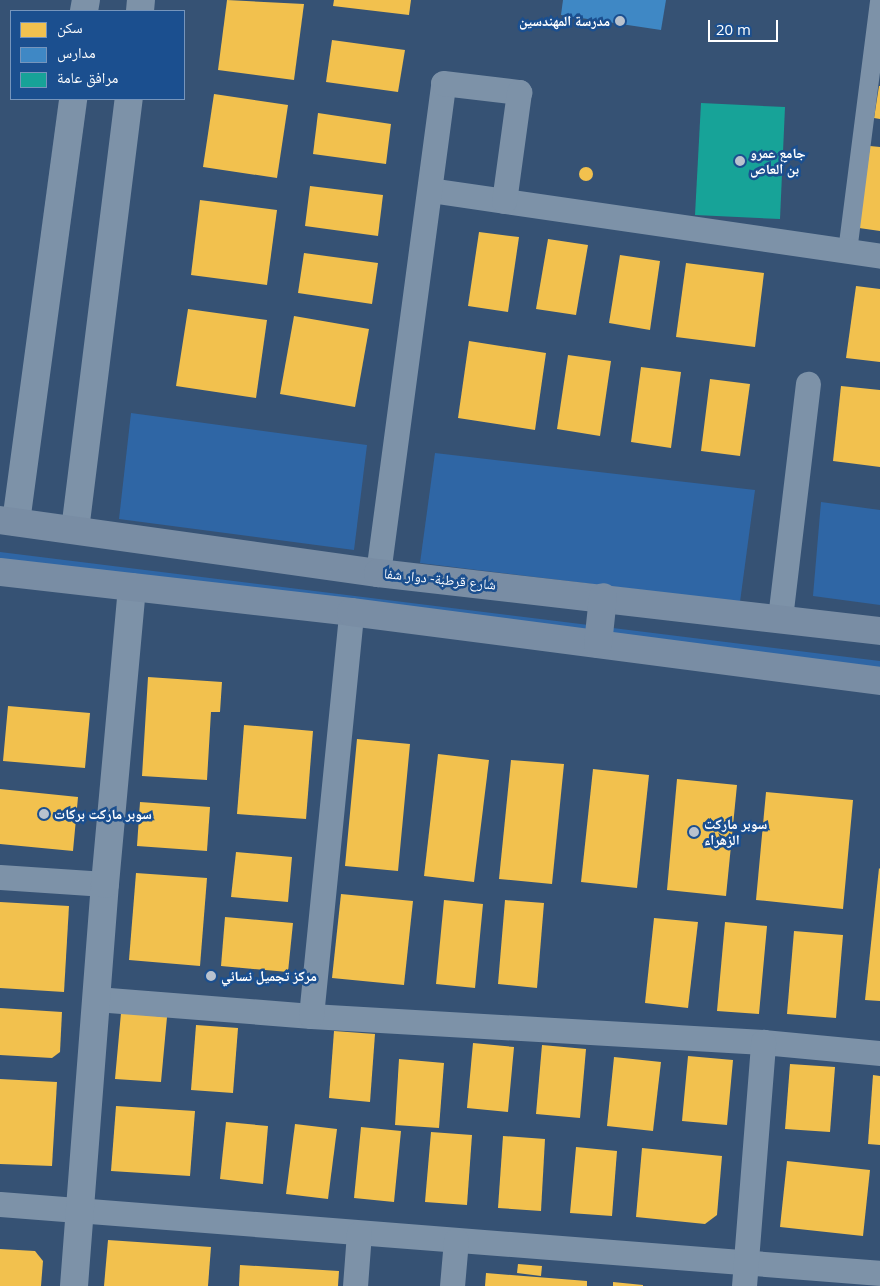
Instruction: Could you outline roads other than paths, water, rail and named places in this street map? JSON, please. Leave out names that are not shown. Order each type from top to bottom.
[{"type":"main road","name":"شارع قرطبة- دوار شفا","points":[[8,521],[378,573],[603,597],[880,631]]},
{"type":"main road","points":[[0,572],[351,612],[880,681]]},
{"type":"main road","points":[[598,644],[603,597]]},
{"type":"street","points":[[847,251],[879,0]]},
{"type":"street","points":[[378,573],[443,83],[519,92],[504,201]]},
{"type":"street","points":[[8,521],[72,100]]},
{"type":"street","points":[[75,530],[129,100]]},
{"type":"street","points":[[430,190],[880,256]]},
{"type":"street","points":[[780,618],[808,384]]},
{"type":"street","points":[[74,1286],[104,884],[132,587]]},
{"type":"street","points":[[310,1016],[351,612]]},
{"type":"street","points":[[0,876],[104,884]]},
{"type":"street","points":[[96,999],[310,1016],[763,1042],[880,1053]]},
{"type":"street","points":[[745,1274],[763,1042]]},
{"type":"street","points":[[0,1204],[456,1240],[745,1274],[880,1273]]},
{"type":"street","points":[[355,1286],[359,1233]]},
{"type":"street","points":[[452,1286],[456,1240]]},
{"type":"place","name":"مدرسة المهندسين","points":[[620,21]]},
{"type":"place","name":"جامع عمرو بن العاص","points":[[740,161]]},
{"type":"place","name":"سوبر ماركت بركات","points":[[44,814]]},
{"type":"place","name":"سوبر ماركت الزهراء","points":[[694,832]]},
{"type":"place","name":"مركز تجميل نسائي","points":[[211,976]]}]
